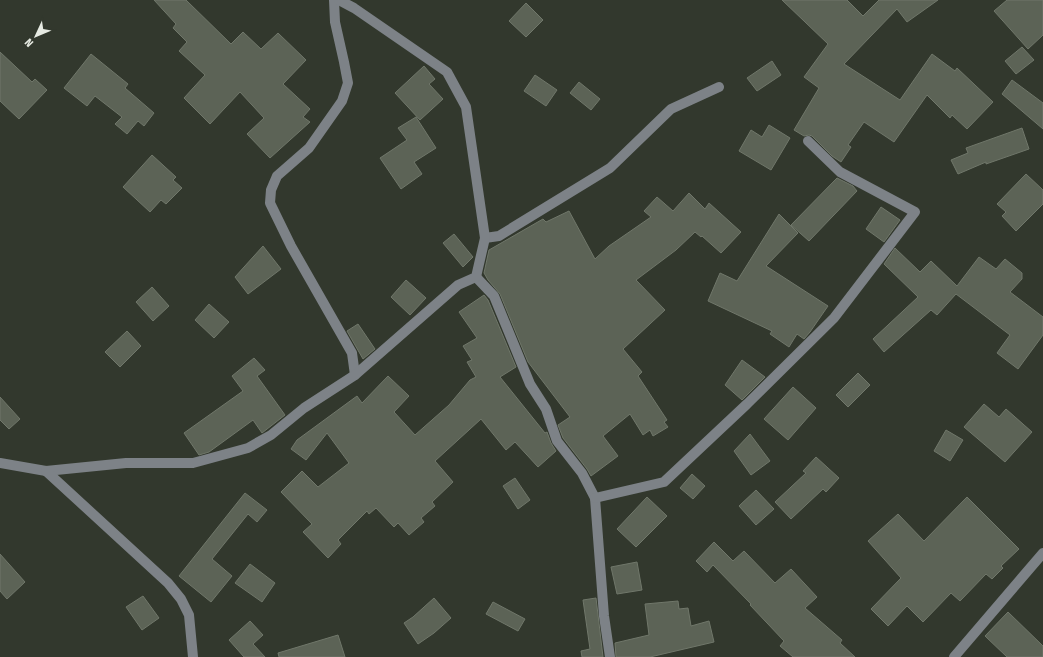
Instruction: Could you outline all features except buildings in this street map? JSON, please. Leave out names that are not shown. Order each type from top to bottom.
[{"type":"street","points":[[334,0],[334,22],[348,84],[342,102],[309,148],[277,176],[271,190],[270,202],[291,246],[352,353],[355,375]]},
{"type":"street","points":[[339,0],[354,8],[447,72],[466,108],[485,238],[476,277]]},
{"type":"street","points":[[485,238],[500,236],[610,168],[671,109],[719,87]]},
{"type":"street","points":[[594,498],[664,482],[747,404],[834,318],[915,212],[840,172],[808,141]]},
{"type":"street","points":[[0,463],[46,471],[126,463],[193,463],[248,448],[271,435],[304,408],[355,375],[458,284],[476,277]]},
{"type":"street","points":[[476,277],[494,296],[530,384],[546,409],[558,441],[582,473],[594,498],[604,616],[610,657]]},
{"type":"street","points":[[46,471],[168,583],[181,599],[190,615],[193,657]]},
{"type":"street","points":[[954,657],[1043,553]]}]
